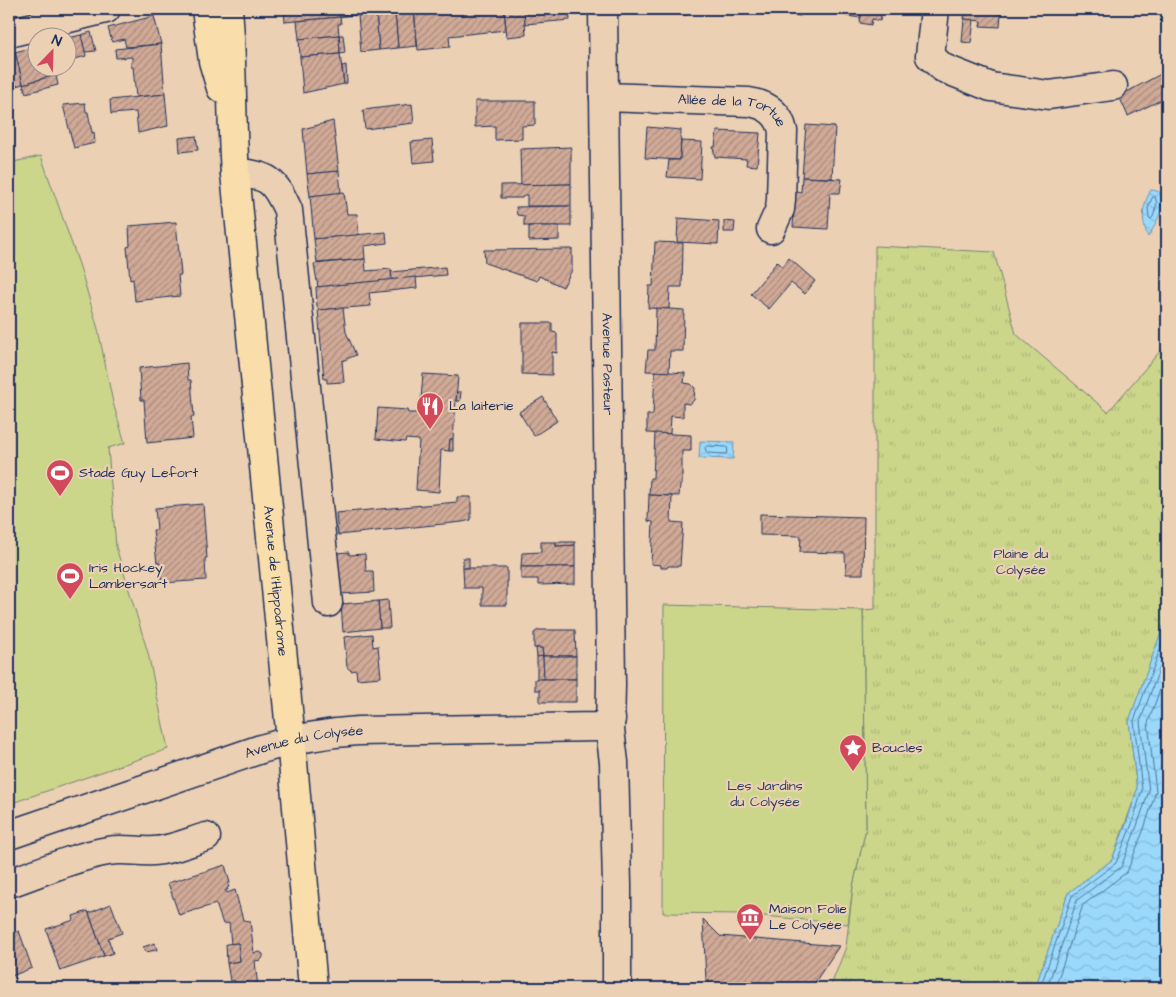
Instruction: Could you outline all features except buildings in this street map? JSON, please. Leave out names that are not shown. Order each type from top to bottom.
[{"type":"main road","name":"Avenue de l'Hippodrome","points":[[206,9],[213,61],[231,123]]},
{"type":"main road","name":"Avenue de l'Hippodrome","points":[[228,9],[232,73],[231,123],[235,173],[291,740],[313,988]]},
{"type":"street","points":[[9,33],[106,9]]},
{"type":"street","name":"Avenue Pasteur","points":[[603,9],[611,719],[617,885],[617,988]]},
{"type":"street","points":[[934,20],[930,56],[943,68],[991,87],[1049,95],[1113,86]]},
{"type":"street","name":"Allée de la Tortue","points":[[604,97],[748,102],[759,104],[771,110],[781,123],[783,132],[780,209],[771,229]]},
{"type":"street","points":[[235,173],[256,174],[269,180],[279,192],[288,210],[328,603]]},
{"type":"street","name":"Avenue du Colysée","points":[[9,835],[291,740],[327,733],[600,727],[611,719]]},
{"type":"street","points":[[9,883],[109,851],[169,849],[206,837]]},
{"type":"green space","name":"Stade Guy Lefort","points":[[41,156],[80,267],[98,329],[113,403],[125,443],[108,448],[116,547],[148,653],[168,749],[9,804],[9,163]]},
{"type":"green space","name":"Plaine du Colysée","points":[[875,246],[994,252],[1016,334],[1108,412],[1167,343],[1167,616],[1129,721],[1137,791],[1112,860],[1068,893],[1035,988],[830,988],[846,947],[853,886],[866,828],[863,610],[875,609]]},
{"type":"green space","name":"Les Jardins du Colysée","points":[[664,605],[863,610],[866,828],[853,886],[848,924],[743,914],[663,913]]},
{"type":"water","points":[[1151,190],[1159,192],[1163,201],[1160,214],[1148,237],[1144,225],[1144,213]]},
{"type":"water","points":[[700,441],[734,442],[733,459],[699,458]]},
{"type":"water","points":[[1167,616],[1167,988],[1035,988],[1068,893],[1112,860],[1127,822],[1137,790],[1129,721]]},
{"type":"place","name":"La laiterie","points":[[430,430]]},
{"type":"place","name":"Stade Guy Lefort","points":[[60,497]]},
{"type":"place","name":"Iris Hockey Lambersart","points":[[70,600]]},
{"type":"place","name":"Boucles","points":[[853,772]]},
{"type":"place","name":"Maison Folie Le Colysée","points":[[750,941]]}]
